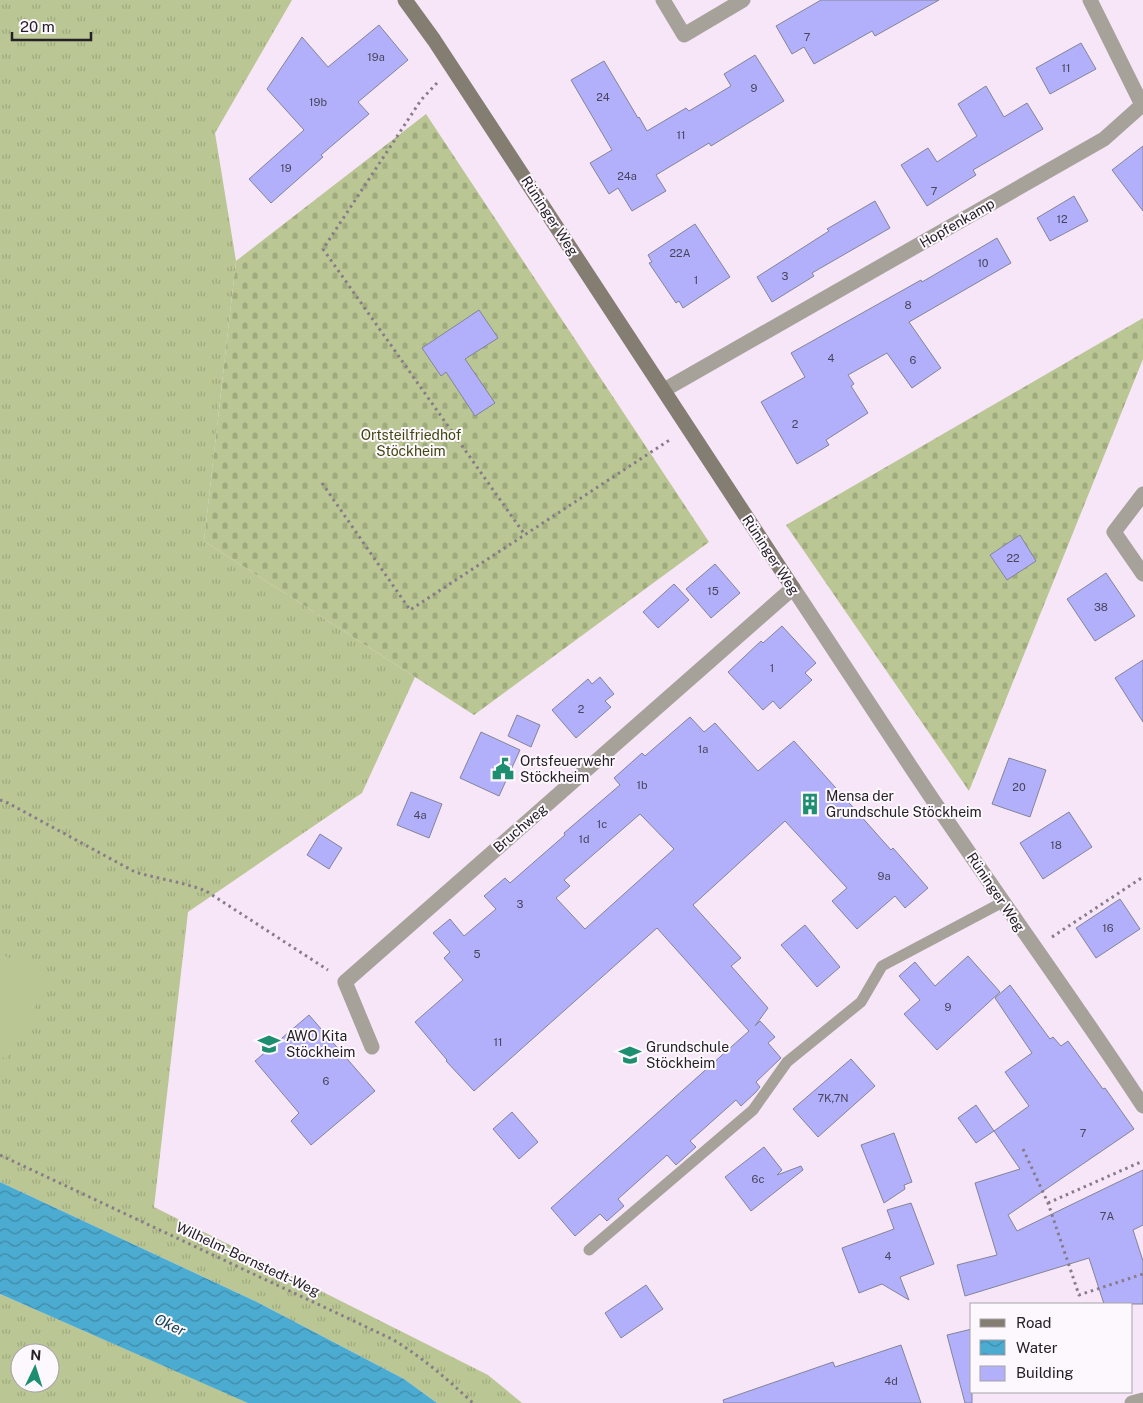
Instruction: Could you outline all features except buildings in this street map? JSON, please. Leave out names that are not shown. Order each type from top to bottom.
[{"type":"street","name":"Rüninger Weg","points":[[405,0],[452,67],[934,802],[1103,1044],[1143,1106]]},
{"type":"street","points":[[662,0],[684,35],[742,0]]},
{"type":"street","name":"Hopfenkamp","points":[[664,390],[1104,140],[1142,105],[1090,0]]},
{"type":"street","points":[[1143,494],[1114,532],[1143,574]]},
{"type":"street","name":"Bruchweg","points":[[345,982],[793,588]]},
{"type":"street","points":[[345,982],[372,1047]]},
{"type":"street","points":[[1132,1403],[1143,1400]]},
{"type":"lane","points":[[589,1250],[753,1110],[787,1062],[862,1002],[882,966],[1003,902]]},
{"type":"path","points":[[452,67],[421,100],[323,249],[525,535]]},
{"type":"path","points":[[322,483],[410,610],[689,428]]},
{"type":"path","points":[[0,800],[135,872],[191,885],[206,891],[345,982]]},
{"type":"path","points":[[1035,948],[1143,877]]},
{"type":"path","points":[[1023,1149],[1048,1203],[1079,1295],[1143,1274]]},
{"type":"path","name":"Wilhelm-Bornstedt-Weg","points":[[0,1155],[392,1339],[413,1351],[435,1368],[473,1403]]},
{"type":"path","points":[[1048,1203],[1143,1161]]},
{"type":"green space","points":[[0,0],[292,0],[215,133],[236,261],[204,541],[415,677],[362,793],[188,912],[154,1207],[488,1375],[522,1403],[437,1403],[404,1379],[257,1302],[0,1182]]},
{"type":"green space","name":"Ortsteilfriedhof Stöckheim","points":[[426,114],[709,542],[474,715],[204,541],[236,261]]},
{"type":"green space","points":[[1143,318],[1143,359],[969,791],[786,525]]},
{"type":"green space","points":[[0,953],[50,980],[6,1059],[0,1056]]},
{"type":"green space","points":[[0,1294],[247,1402],[0,1403]]},
{"type":"water","name":"Oker","points":[[0,1182],[257,1302],[404,1379],[437,1403],[248,1403],[0,1294]]},
{"type":"place","name":"Ortsfeuerwehr Stöckheim","points":[[503,769]]},
{"type":"place","name":"Mensa der Grundschule Stöckheim","points":[[810,804]]},
{"type":"place","name":"AWO Kita Stöckheim","points":[[269,1044]]},
{"type":"place","name":"Grundschule Stöckheim","points":[[630,1055]]}]
